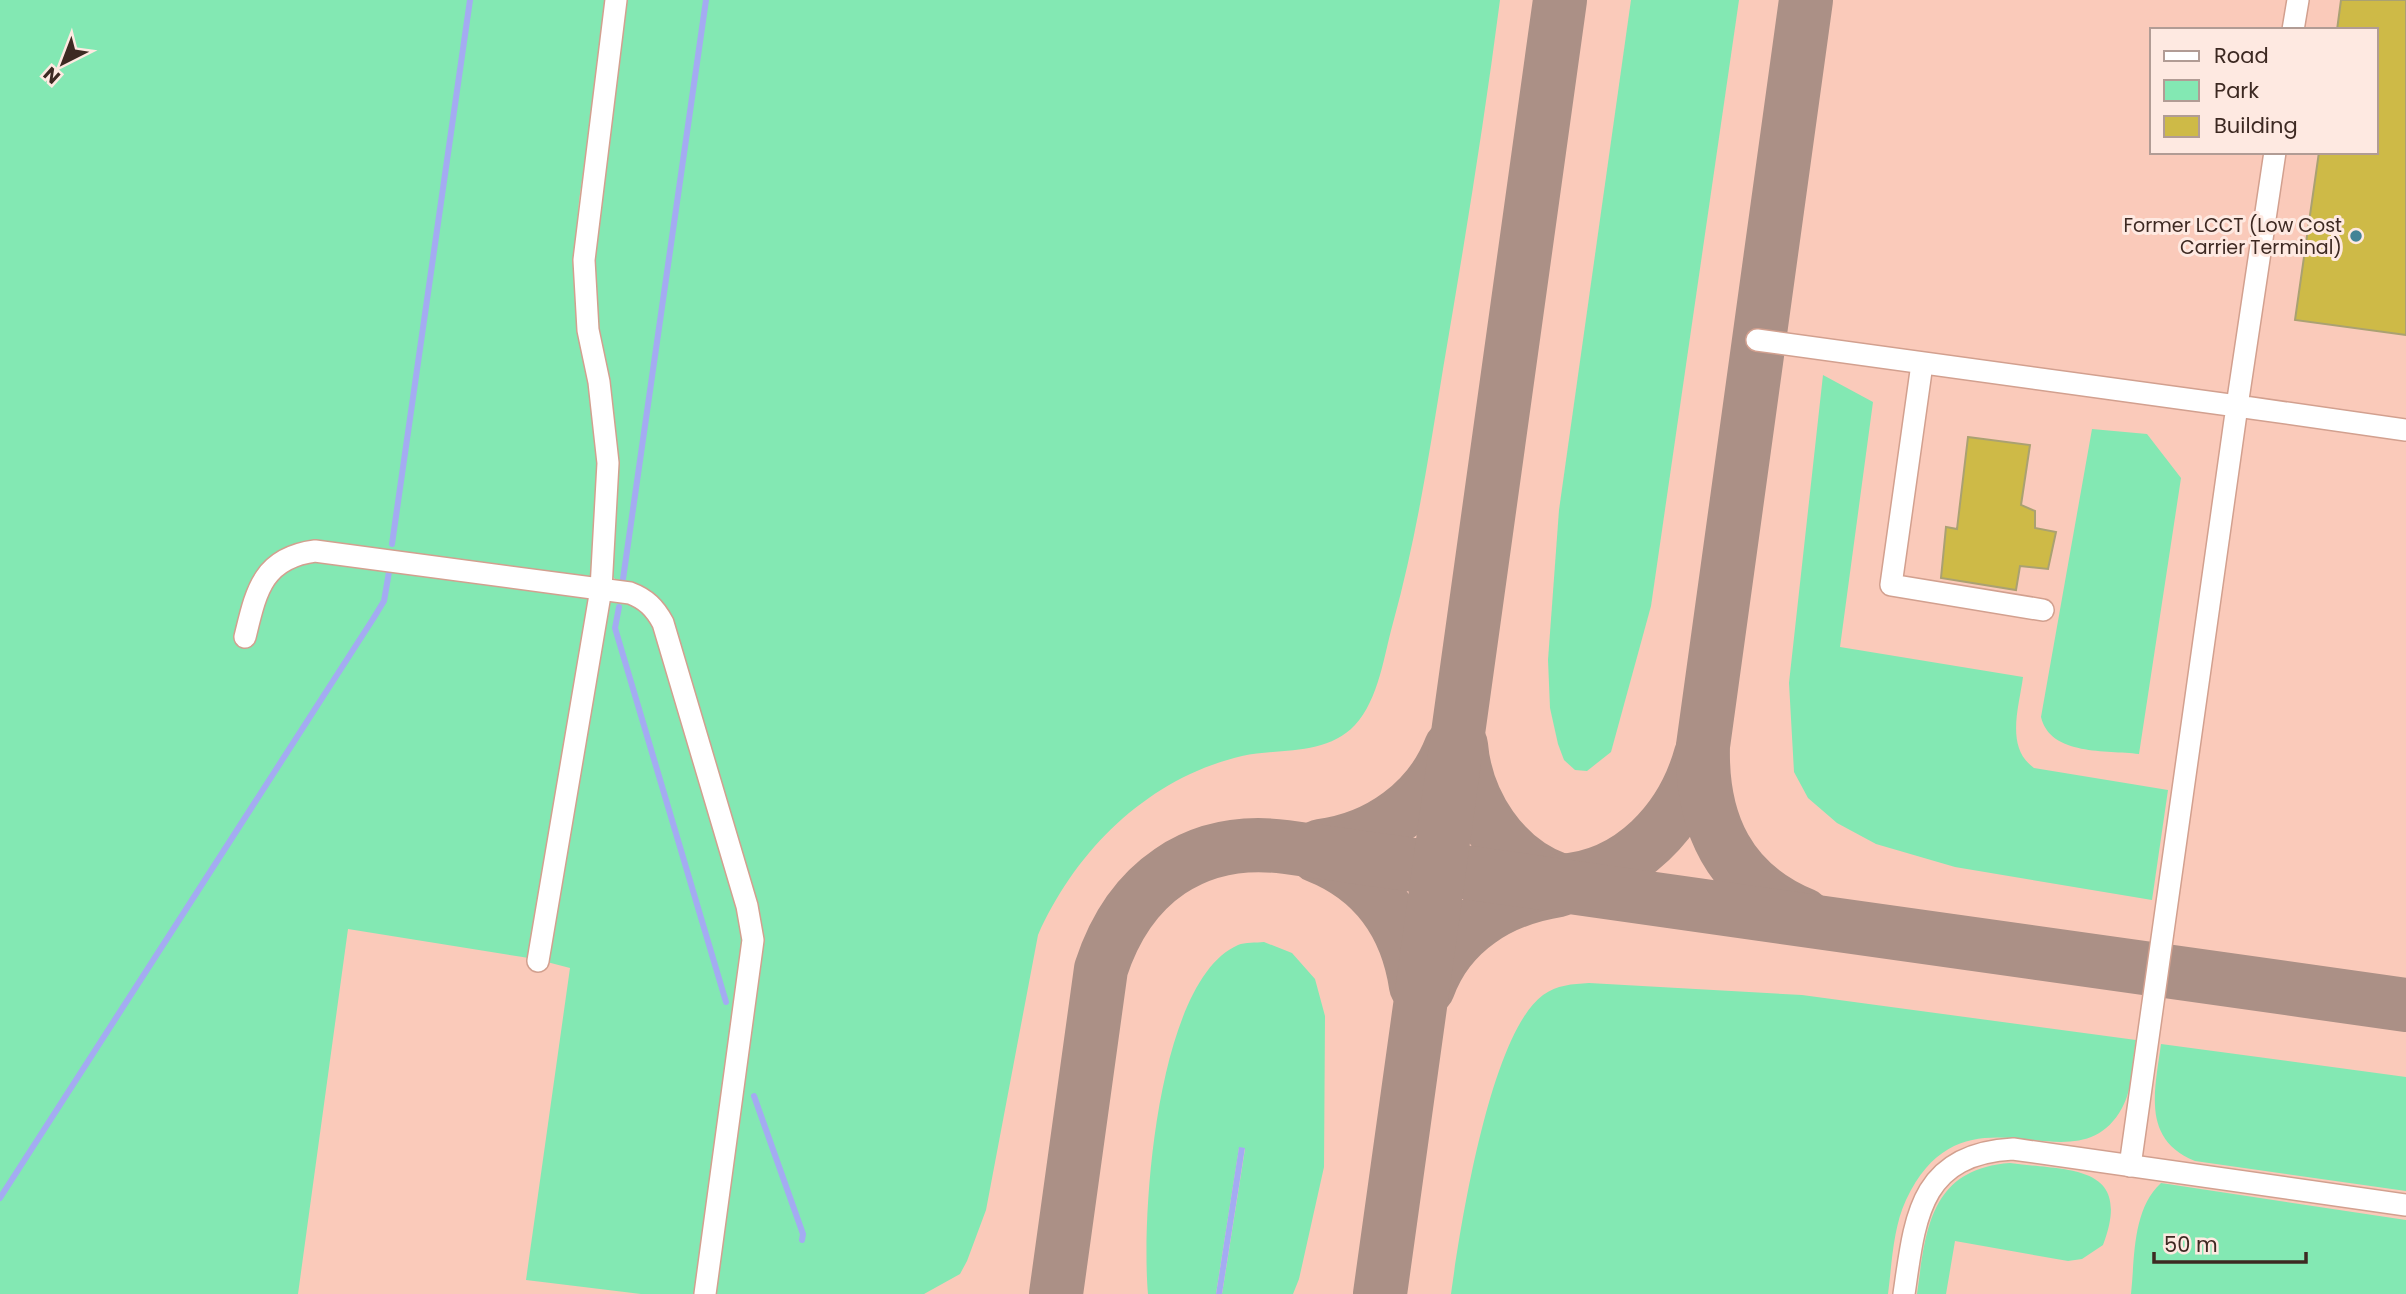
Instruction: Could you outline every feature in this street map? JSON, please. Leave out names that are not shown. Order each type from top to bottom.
[{"type":"lane","points":[[538,961],[601,589],[608,463],[599,382],[588,330],[584,260],[616,0]]},
{"type":"lane","points":[[2293,28],[2298,0]]},
{"type":"lane","points":[[2130,1166],[2275,154]]},
{"type":"lane","points":[[1758,340],[2406,430]]},
{"type":"lane","points":[[1922,364],[1891,585],[2043,610]]},
{"type":"lane","points":[[245,637],[262,581],[277,564],[308,552],[335,552],[601,589],[641,597],[663,623],[751,924],[751,958],[705,1294]]},
{"type":"lane","points":[[1903,1294],[1918,1210],[1934,1184],[1962,1161],[1992,1150],[2013,1149],[2406,1205]]},
{"type":"shaded area","points":[[0,0],[2406,0],[2406,1294],[0,1294]]},
{"type":"green space","points":[[0,0],[608,0],[579,201],[574,270],[600,467],[592,582],[310,542],[291,549],[265,567],[251,590],[242,620],[238,639],[252,642],[264,601],[276,580],[285,572],[313,559],[590,597],[529,958],[348,929],[298,1294],[0,1294]]},
{"type":"green space","points":[[625,0],[1500,0],[1473,185],[1421,497],[1409,560],[1380,676],[1370,703],[1355,725],[1330,742],[1302,749],[1242,756],[1176,781],[1119,822],[1094,847],[1073,874],[1038,935],[986,1210],[960,1274],[924,1294],[712,1294],[757,910],[674,621],[651,594],[628,583],[618,582],[612,576],[605,374],[594,292],[593,255]]},
{"type":"green space","points":[[1631,0],[1739,0],[1651,606],[1611,752],[1587,771],[1575,770],[1564,760],[1558,744],[1550,708],[1548,660],[1559,510]]},
{"type":"green space","points":[[1823,375],[1873,402],[1840,647],[2023,677],[2017,714],[2017,738],[2019,749],[2034,768],[2168,790],[2152,900],[1955,867],[1876,844],[1837,823],[1808,798],[1794,772],[1789,683]]},
{"type":"green space","points":[[2092,429],[2147,434],[2181,478],[2139,754],[2096,751],[2068,745],[2046,730],[2041,717]]},
{"type":"green space","points":[[613,601],[632,602],[653,619],[739,906],[744,935],[697,1294],[641,1294],[526,1280],[570,968],[547,962],[607,605]]},
{"type":"green space","points":[[1264,942],[1292,953],[1315,979],[1325,1016],[1324,1167],[1299,1279],[1293,1294],[1222,1294],[1245,1149],[1239,1148],[1216,1294],[1148,1294],[1146,1258],[1152,1159],[1160,1104],[1172,1051],[1188,1004],[1210,967],[1238,945]]},
{"type":"green space","points":[[1589,983],[1802,995],[2136,1040],[2130,1084],[2122,1108],[2102,1131],[2077,1141],[1988,1138],[1958,1144],[1931,1163],[1906,1200],[1898,1222],[1888,1294],[1451,1294],[1480,1134],[1508,1049],[1524,1016],[1543,995],[1559,987]]},
{"type":"green space","points":[[2161,1044],[2406,1077],[2406,1191],[2195,1161],[2178,1152],[2166,1140],[2155,1112]]},
{"type":"green space","points":[[2010,1163],[2073,1171],[2090,1176],[2102,1185],[2110,1199],[2110,1218],[2103,1245],[2082,1259],[2068,1261],[1955,1241],[1946,1294],[1917,1294],[1929,1226],[1937,1206],[1948,1190],[1963,1177],[1983,1168]]},
{"type":"green space","points":[[2161,1183],[2406,1220],[2406,1294],[2131,1294],[2140,1220],[2152,1194]]},
{"type":"water","points":[[1239,1147],[1245,1148],[1222,1294],[1216,1294]]},
{"type":"building","name":"Former LCCT (Low Cost Carrier Terminal)","points":[[2341,0],[2406,0],[2406,335],[2295,320],[2319,154],[2378,154],[2378,28],[2337,28]]},
{"type":"building","points":[[1968,437],[2030,445],[2021,505],[2035,511],[2035,528],[2056,532],[2048,569],[2020,566],[2016,590],[1941,578],[1946,527],[1957,529]]},
{"type":"waterway","points":[[392,544],[470,0]]},
{"type":"waterway","points":[[623,579],[706,0]]},
{"type":"waterway","points":[[0,1198],[373,619],[384,601],[389,572]]},
{"type":"waterway","points":[[619,607],[615,628],[726,1002]]},
{"type":"waterway","points":[[754,1096],[803,1234],[802,1240]]},
{"type":"taxiway","points":[[1380,1294],[1560,0]]},
{"type":"taxiway","points":[[1804,915],[1778,902],[1756,886],[1725,848],[1707,801],[1703,746],[1806,0]]},
{"type":"taxiway","points":[[1461,745],[1471,788],[1491,827],[1521,859],[1559,880]]},
{"type":"taxiway","points":[[1320,846],[1362,835],[1399,814],[1416,801],[1430,785],[1451,747]]},
{"type":"taxiway","points":[[1559,881],[1585,877],[1609,869],[1650,841],[1681,801],[1701,754]]},
{"type":"taxiway","points":[[1056,1294],[1101,969],[1113,939],[1129,912],[1148,889],[1170,871],[1195,858],[1223,849],[1253,845],[1286,847],[2406,1005]]},
{"type":"taxiway","points":[[1317,856],[1356,878],[1385,907],[1405,944],[1416,986]]},
{"type":"taxiway","points":[[1428,988],[1449,949],[1480,921],[1517,901],[1559,890]]},
{"type":"place","name":"Former LCCT (Low Cost Carrier Terminal)","points":[[2356,236]]}]
